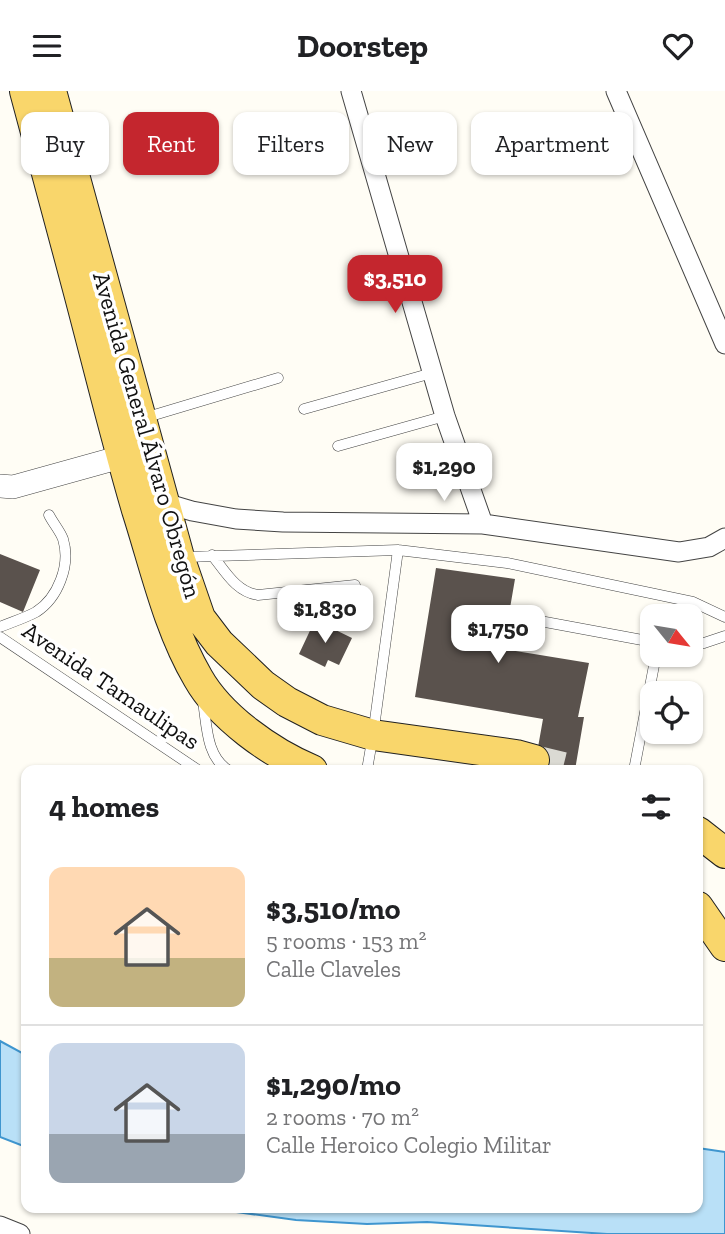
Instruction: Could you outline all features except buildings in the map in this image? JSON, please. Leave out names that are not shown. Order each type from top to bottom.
[{"type":"main road","name":"Avenida General Álvaro Obregón","points":[[24,91],[140,419],[179,557],[200,618],[219,643],[263,685],[287,702],[322,720],[373,735],[534,759]]},
{"type":"main road","name":"Avenida General Álvaro Obregón","points":[[51,91],[121,457],[179,642],[199,680],[219,707],[243,728],[299,765]]},
{"type":"main road","points":[[703,836],[725,853]]},
{"type":"main road","points":[[703,914],[725,946]]},
{"type":"street","points":[[351,91],[445,416],[483,524]]},
{"type":"street","points":[[616,91],[725,344]]},
{"type":"street","points":[[0,486],[13,487],[121,457]]},
{"type":"street","points":[[165,503],[236,519],[483,524],[679,552],[709,547],[725,538]]},
{"type":"street","points":[[0,1226],[20,1234]]},
{"type":"lane","points":[[304,409],[432,373]]},
{"type":"lane","points":[[140,419],[278,378]]},
{"type":"lane","points":[[338,446],[445,416]]},
{"type":"lane","points":[[0,627],[34,613],[48,603],[61,581],[65,561],[63,540],[49,515]]},
{"type":"lane","points":[[179,557],[398,549],[507,563],[694,602],[725,617]]},
{"type":"lane","points":[[368,765],[398,549]]},
{"type":"lane","points":[[212,555],[240,589],[248,594],[355,585]]},
{"type":"lane","points":[[513,616],[640,640]]},
{"type":"lane","points":[[704,643],[725,636]]},
{"type":"lane","name":"Avenida Tamaulipas","points":[[0,637],[191,765]]},
{"type":"lane","points":[[635,765],[654,667]]},
{"type":"lane","points":[[199,680],[210,745],[214,757],[221,765]]},
{"type":"water","points":[[0,1041],[21,1052],[21,1145],[0,1137]]},
{"type":"water","points":[[703,1149],[725,1152],[725,1234],[607,1234],[427,1222],[367,1224],[296,1220],[244,1213],[703,1213]]},
{"type":"tunnel","points":[[534,760],[554,765]]}]
